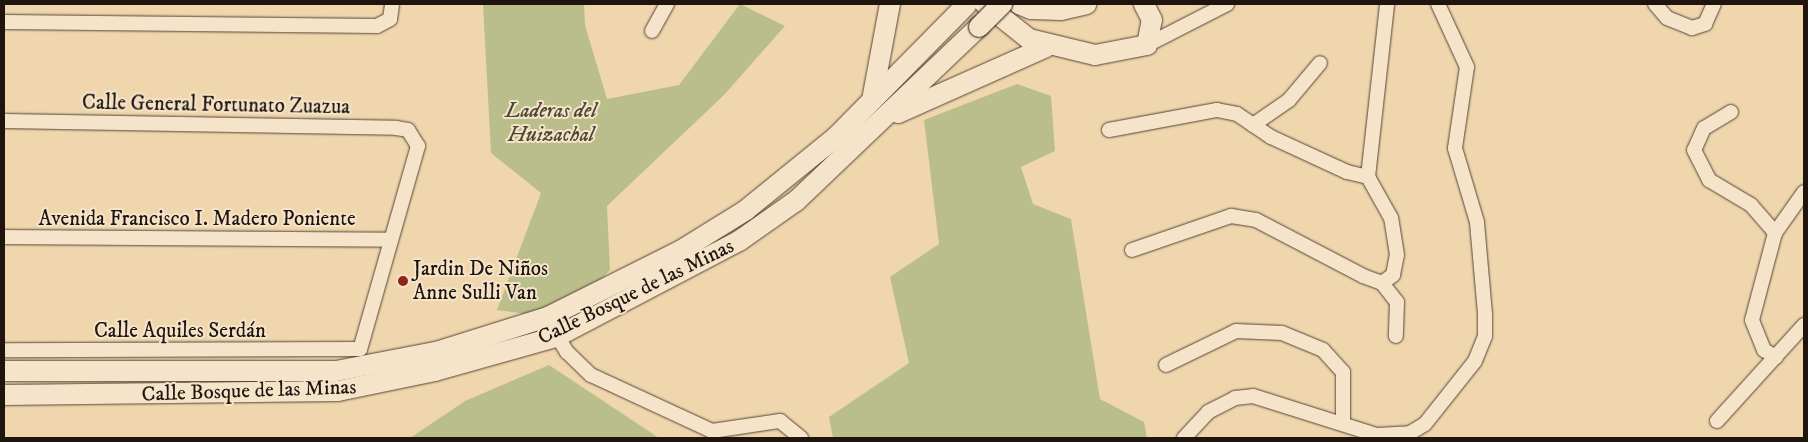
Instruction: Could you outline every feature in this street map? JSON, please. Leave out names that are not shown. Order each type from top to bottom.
[{"type":"main road","points":[[872,100],[890,4]]},
{"type":"main road","points":[[985,4],[1013,30],[1046,46],[1095,55],[1148,44],[1152,20],[1144,4]]},
{"type":"main road","name":"Calle Bosque de las Minas","points":[[4,395],[338,391],[435,371],[556,337],[739,241],[796,201],[885,119],[1002,4]]},
{"type":"main road","points":[[1019,4],[1031,9],[1061,10],[1086,4]]},
{"type":"main road","name":"Calle Bosque de las Minas","points":[[4,370],[336,372],[436,352],[548,318],[680,251],[746,210],[836,136],[960,10]]},
{"type":"main road","points":[[885,119],[1046,46]]},
{"type":"street","points":[[4,22],[377,26],[390,19],[392,4]]},
{"type":"street","points":[[652,31],[667,4]]},
{"type":"street","points":[[1148,44],[1226,4]]},
{"type":"street","points":[[1387,4],[1368,177],[1391,218],[1397,255],[1388,279],[1396,302],[1396,336]]},
{"type":"street","points":[[1184,438],[1208,412],[1235,398],[1253,396],[1343,424],[1394,437],[1418,428],[1475,361],[1485,336],[1473,199],[1461,176],[1455,148],[1467,67],[1438,4]]},
{"type":"street","points":[[1655,4],[1667,18],[1692,28],[1705,24],[1714,4]]},
{"type":"street","points":[[1253,125],[1289,100],[1320,63]]},
{"type":"street","points":[[1109,130],[1217,110],[1237,114],[1253,125],[1347,172],[1368,177]]},
{"type":"street","points":[[1731,112],[1704,128],[1694,150],[1709,180],[1751,205],[1775,232]]},
{"type":"street","name":"Calle General Fortunato Zuazua","points":[[4,121],[396,128],[408,130],[418,146],[391,240]]},
{"type":"street","points":[[1776,357],[1764,350],[1752,320],[1775,232],[1804,192]]},
{"type":"street","points":[[1132,250],[1231,216],[1256,220],[1388,279]]},
{"type":"street","name":"Avenida Francisco I. Madero Poniente","points":[[4,237],[391,240]]},
{"type":"street","name":"Calle Aquiles Serdán","points":[[4,350],[356,351],[365,344],[391,240]]},
{"type":"street","points":[[548,318],[556,337],[591,375],[712,431],[780,421],[801,438]]},
{"type":"street","points":[[1717,421],[1804,325]]},
{"type":"street","points":[[1166,364],[1236,331],[1282,333],[1323,350],[1343,372],[1343,424]]},
{"type":"green space","name":"Laderas del Huizachal","points":[[483,4],[584,4],[585,25],[607,99],[679,85],[740,4],[785,26],[724,95],[607,206],[610,270],[576,306],[548,317],[497,310],[541,193],[491,153]]},
{"type":"green space","points":[[1017,84],[1051,96],[1055,151],[1021,167],[1033,204],[1071,219],[1100,399],[1144,422],[1147,438],[833,438],[829,417],[909,363],[890,277],[939,244],[924,120]]},
{"type":"green space","points":[[549,365],[659,438],[410,438],[465,401]]},
{"type":"place","name":"Jardin De Niños Anne Sulli Van","points":[[403,281]]}]
